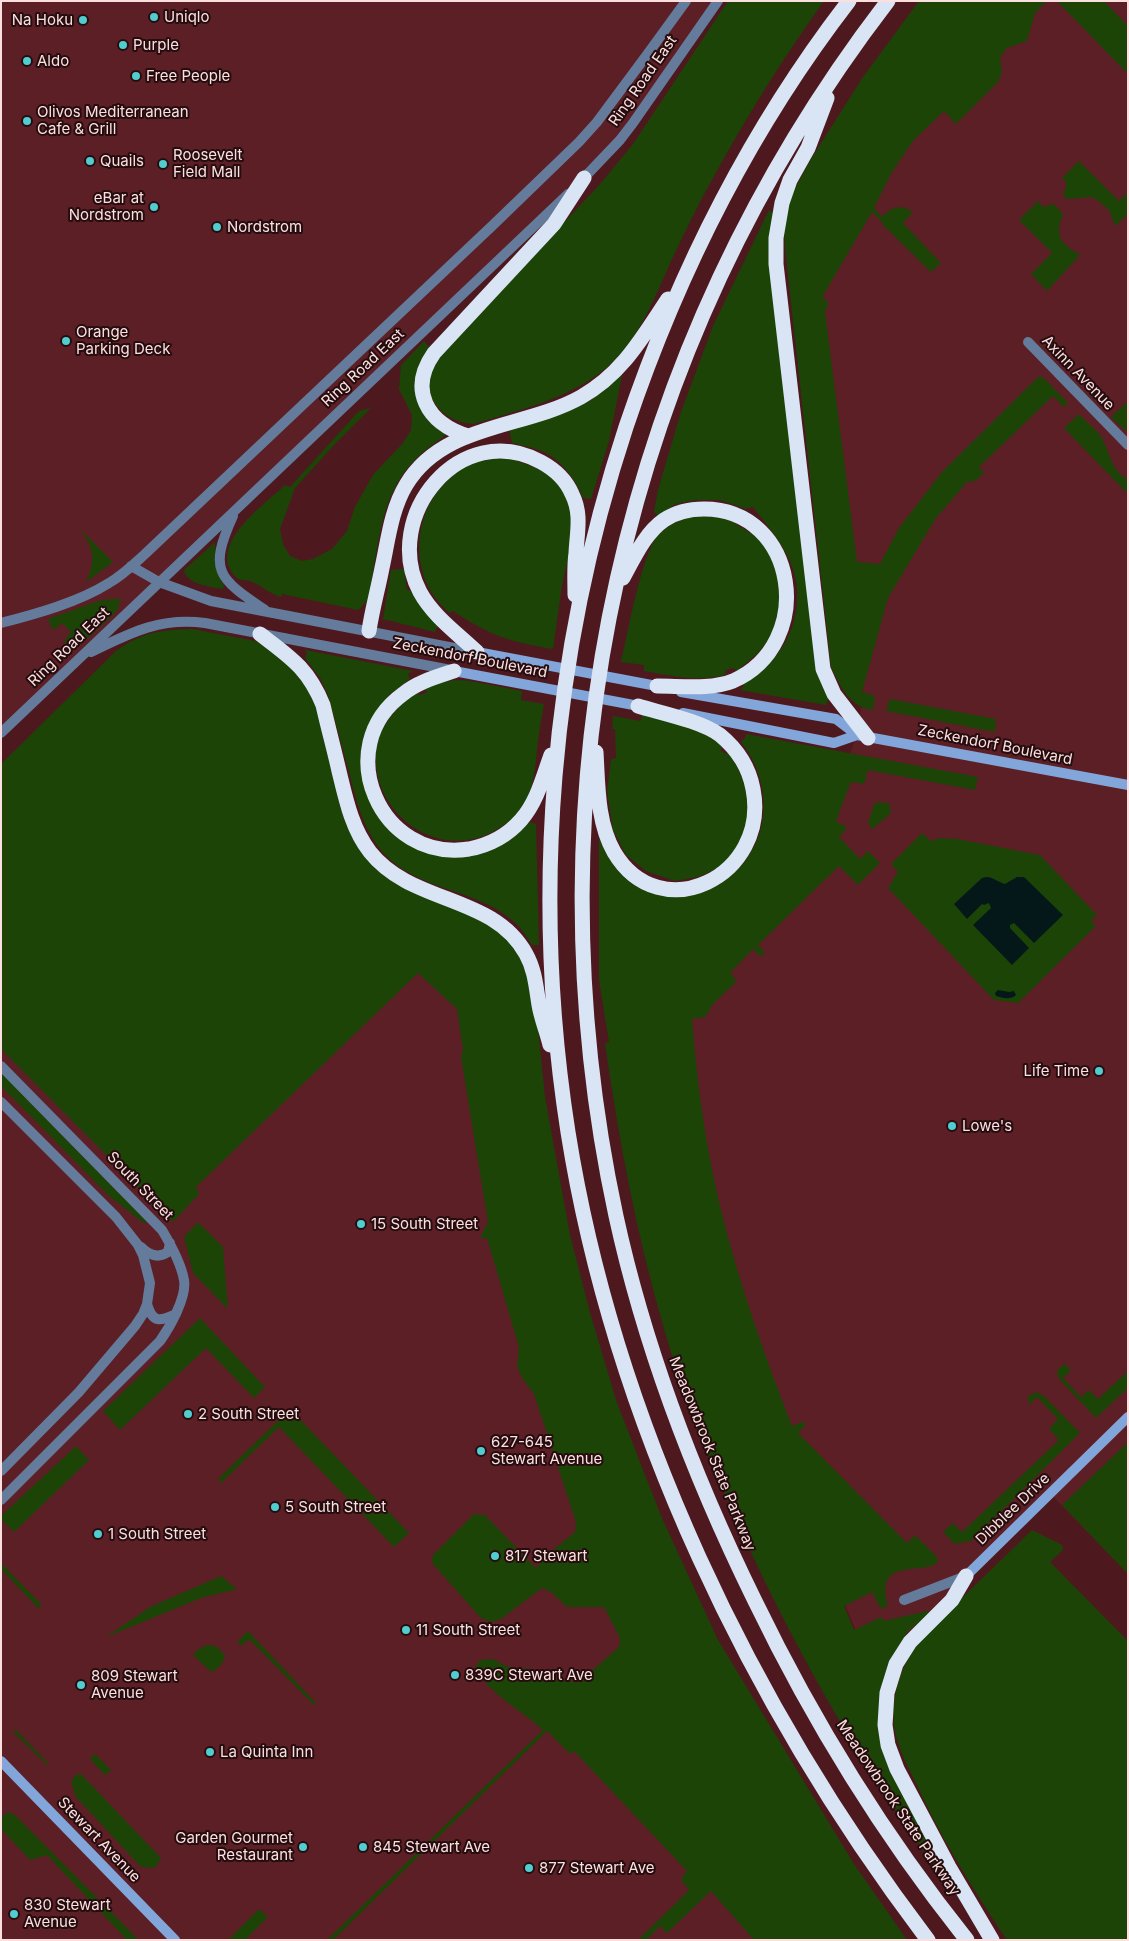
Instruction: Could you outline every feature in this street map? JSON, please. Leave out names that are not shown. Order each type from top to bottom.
[{"type":"highway","points":[[849,1],[804,65],[765,126],[725,197],[688,269],[646,368],[620,446],[597,527],[574,632],[559,735],[552,823],[550,923],[554,1002],[562,1085],[568,1135],[579,1188],[603,1290],[635,1393],[672,1493],[693,1543],[739,1639],[818,1780],[877,1870],[928,1940]]},
{"type":"highway","name":"Meadowbrook State Parkway","points":[[888,1],[837,71],[778,165],[735,245],[700,319],[670,394],[648,463],[613,595],[593,713],[587,766],[582,865],[582,946],[588,1036],[597,1109],[625,1252],[644,1322],[669,1398],[699,1476],[738,1567],[779,1649],[824,1729],[906,1858],[968,1940]]},
{"type":"highway","points":[[837,71],[808,148],[784,197],[777,226],[776,264],[823,669],[834,694],[863,736]]},
{"type":"highway","points":[[468,436],[444,425],[429,410],[422,389],[426,366],[434,353],[554,224],[584,178]]},
{"type":"highway","points":[[369,631],[392,517],[411,477],[430,457],[453,442],[564,405],[604,382],[628,357],[688,269]]},
{"type":"highway","points":[[477,652],[438,616],[426,602],[413,575],[409,544],[412,521],[416,511],[421,500],[434,483],[441,475],[457,464],[486,453],[516,453],[536,459],[554,471],[568,486],[579,524],[576,552],[574,632]]},
{"type":"highway","points":[[613,595],[639,550],[652,532],[664,520],[690,510],[710,509],[736,516],[761,533],[774,549],[779,559],[787,590],[786,616],[776,641],[763,658],[743,675],[726,683],[708,686],[658,686]]},
{"type":"highway","points":[[260,634],[296,661],[316,689],[322,705],[352,820],[371,853],[385,868],[401,880],[485,914],[507,929],[527,954],[534,972],[539,1006],[562,1085]]},
{"type":"highway","points":[[454,671],[421,683],[403,693],[384,712],[372,736],[368,758],[373,791],[385,816],[407,836],[434,848],[454,850],[477,848],[502,837],[522,819],[532,804],[559,735]]},
{"type":"highway","points":[[593,713],[600,809],[614,852],[631,872],[654,885],[673,889],[701,886],[718,878],[732,866],[751,836],[754,817],[754,797],[750,777],[737,752],[713,730],[638,706]]},
{"type":"highway","points":[[966,1576],[952,1600],[910,1642],[896,1664],[887,1693],[885,1725],[888,1745],[897,1769],[949,1867],[992,1940]]},
{"type":"main road","name":"Zeckendorf Boulevard","points":[[477,652],[658,686],[700,696],[836,719],[863,736],[1128,786]]},
{"type":"main road","name":"Zeckendorf Boulevard","points":[[454,671],[705,717],[834,743],[863,736]]},
{"type":"main road","name":"Dibblee Drive","points":[[966,1576],[1128,1417]]},
{"type":"main road","name":"Stewart Avenue","points":[[1,1761],[175,1940]]},
{"type":"street","name":"Ring Road East","points":[[1,623],[86,594],[110,583],[131,566],[457,260],[573,148],[597,122],[686,1]]},
{"type":"street","name":"Ring Road East","points":[[1,733],[376,375],[513,248],[584,178],[614,147],[633,123],[718,1]]},
{"type":"street","name":"Axinn Avenue","points":[[1028,342],[1128,445]]},
{"type":"street","points":[[236,509],[221,544],[219,558],[221,570],[231,586],[268,612]]},
{"type":"street","name":"Zeckendorf Boulevard","points":[[131,566],[159,582],[211,601],[477,652]]},
{"type":"street","name":"Zeckendorf Boulevard","points":[[81,657],[149,626],[171,622],[194,622],[454,671]]},
{"type":"street","name":"South Street","points":[[1,1066],[162,1230],[170,1243],[184,1282],[176,1314],[160,1340],[1,1500]]},
{"type":"street","points":[[1,1102],[116,1217],[138,1245],[146,1252],[158,1256],[168,1252],[170,1243]]},
{"type":"street","points":[[1,1471],[105,1363],[140,1320],[147,1304],[150,1283],[147,1263],[138,1245]]},
{"type":"street","points":[[147,1304],[152,1317],[156,1319],[176,1314]]},
{"type":"street","name":"Dibblee Drive","points":[[904,1600],[966,1576]]},
{"type":"shaded area","name":"Roosevelt Field Mall","points":[[1,1],[718,1],[620,140],[1,733]]},
{"type":"shaded area","points":[[1021,1],[1128,1],[1128,1574],[1050,1493],[966,1576],[934,1619],[907,1633],[877,1681],[689,1232],[670,1023],[818,840],[857,735],[863,695],[821,297],[861,203]]},
{"type":"shaded area","points":[[986,877],[1005,884],[1017,877],[1024,877],[1063,915],[1034,943],[1014,923],[1010,925],[1010,928],[1029,948],[1012,965],[973,925],[991,908],[989,903],[982,904],[967,919],[954,904],[982,878]]},
{"type":"shaded area","points":[[418,970],[459,1008],[763,1940],[1,1940],[1,1007]]},
{"type":"shaded area","points":[[998,990],[1014,991],[1016,995],[1009,998],[996,996],[995,993]]},
{"type":"green space","points":[[728,1],[824,1],[765,88],[738,133],[697,208],[650,307],[633,338],[611,364],[597,375],[553,399],[474,424],[453,419],[444,413],[431,397],[429,376],[433,365],[447,347],[601,183],[633,144]]},
{"type":"green space","points":[[919,1],[1047,1],[1035,13],[1027,41],[1007,48],[1000,57],[1002,72],[1000,80],[956,124],[944,111],[913,141],[892,172],[874,208],[882,217],[889,210],[896,207],[909,209],[913,212],[903,223],[941,263],[931,272],[872,212],[824,294],[823,299],[827,300],[828,305],[825,312],[857,562],[880,564],[899,528],[942,472],[1038,377],[1043,377],[1068,403],[1064,407],[1053,396],[979,467],[984,473],[975,481],[967,482],[936,518],[888,598],[862,692],[873,695],[875,699],[873,710],[858,705],[847,695],[831,667],[785,248],[784,223],[789,199],[811,159],[863,77]]},
{"type":"green space","points":[[1057,1],[1104,1],[1128,26],[1128,74]]},
{"type":"green space","points":[[1079,161],[1119,201],[1128,192],[1128,214],[1115,226],[1109,210],[1097,200],[1091,197],[1069,199],[1063,196],[1067,183],[1062,178]]},
{"type":"green space","points":[[1038,201],[1043,207],[1054,204],[1063,214],[1059,228],[1061,239],[1068,247],[1080,255],[1047,291],[1031,274],[1052,253],[1019,220]]},
{"type":"green space","points":[[769,210],[775,214],[833,698],[828,700],[826,705],[740,690],[744,685],[742,682],[766,666],[785,643],[794,621],[797,597],[794,573],[790,561],[778,540],[753,507],[746,509],[720,500],[696,500],[676,504],[658,516],[654,512],[658,490],[681,412],[713,326]]},
{"type":"green space","points":[[424,341],[430,348],[421,361],[417,373],[447,434],[415,460],[401,477],[393,492],[382,524],[367,601],[358,610],[282,594],[281,597],[254,583],[240,580],[236,577],[229,567],[227,556],[230,544],[245,522],[285,485],[290,487],[359,411],[371,408],[295,488],[280,529],[283,544],[290,556],[302,561],[313,559],[332,549],[347,531],[355,507],[373,475],[403,443],[411,430],[412,415],[399,389],[401,365]]},
{"type":"green space","points":[[622,375],[609,441],[591,499],[583,498],[569,473],[552,457],[538,450],[512,443],[509,429],[588,402]]},
{"type":"green space","points":[[1128,401],[1128,433],[1111,417]]},
{"type":"green space","points":[[1079,414],[1096,430],[1118,472],[1128,479],[1128,494],[1064,428]]},
{"type":"green space","points":[[506,457],[548,472],[561,485],[573,508],[575,530],[562,585],[553,649],[500,636],[489,632],[453,611],[449,613],[430,591],[422,569],[419,542],[421,528],[430,503],[438,491],[462,468],[478,462]]},
{"type":"green space","points":[[701,514],[724,517],[759,538],[773,558],[781,587],[781,610],[774,634],[759,652],[737,671],[733,668],[726,670],[725,675],[684,678],[644,671],[644,665],[621,662],[642,574],[653,542],[660,533],[674,523]]},
{"type":"green space","points":[[80,529],[113,562],[86,582],[91,567],[92,554],[91,548]]},
{"type":"green space","points":[[215,542],[216,567],[224,586],[223,589],[194,582],[189,579],[184,570]]},
{"type":"green space","points":[[404,569],[407,590],[413,591],[441,625],[437,627],[435,632],[383,619],[391,570]]},
{"type":"green space","points":[[121,599],[117,611],[74,651],[64,641],[71,632],[62,623],[55,629],[52,629],[48,619],[98,601]]},
{"type":"green space","points":[[192,629],[255,641],[279,653],[313,695],[365,853],[499,927],[523,956],[535,998],[545,1097],[570,1235],[590,1313],[617,1403],[661,1516],[718,1640],[854,1864],[907,1940],[754,1940],[711,1891],[667,1933],[660,1926],[646,1940],[638,1940],[689,1890],[682,1881],[682,1877],[687,1871],[574,1751],[570,1754],[547,1731],[333,1940],[327,1940],[543,1730],[488,1685],[475,1667],[480,1660],[493,1659],[508,1667],[532,1669],[550,1677],[578,1683],[619,1647],[620,1638],[604,1607],[567,1607],[551,1592],[542,1588],[501,1619],[491,1622],[481,1618],[432,1563],[433,1555],[474,1514],[485,1515],[536,1568],[552,1551],[575,1532],[576,1522],[534,1394],[522,1378],[517,1366],[519,1347],[487,1238],[480,1238],[488,1222],[461,1057],[463,1050],[457,1009],[418,973],[196,1187],[199,1194],[173,1222],[1,1049],[1,764],[116,651],[134,640],[152,633]]},
{"type":"green space","points":[[305,650],[413,671],[408,674],[410,679],[389,695],[376,713],[369,794],[424,848],[511,838],[530,822],[536,824],[539,945],[532,945],[518,926],[498,910],[481,901],[410,874],[394,863],[380,849],[368,831],[360,810],[328,695],[320,678],[305,658],[307,653]]},
{"type":"green space","points":[[454,680],[470,681],[522,691],[521,700],[544,704],[534,778],[529,795],[520,811],[509,822],[496,830],[475,839],[453,841],[432,836],[414,827],[397,813],[385,796],[378,775],[376,753],[377,743],[384,726],[403,703],[417,691],[420,695],[427,692],[424,688]]},
{"type":"green space","points":[[890,699],[996,719],[995,732],[886,711]]},
{"type":"green space","points":[[642,714],[707,732],[723,747],[720,750],[726,754],[729,751],[747,786],[749,811],[744,833],[732,856],[716,869],[698,877],[675,881],[646,871],[626,855],[613,830],[607,792],[611,759],[616,758],[615,729],[612,729],[613,716],[641,721]]},
{"type":"green space","points":[[746,734],[978,777],[975,790],[868,770],[864,784],[851,782],[836,821],[847,828],[839,837],[860,859],[868,851],[880,863],[858,885],[839,866],[758,945],[764,951],[763,955],[760,956],[753,949],[730,973],[736,980],[735,983],[713,1004],[705,1017],[692,1019],[703,1117],[711,1166],[722,1214],[754,1321],[792,1426],[805,1423],[805,1426],[798,1433],[907,1543],[914,1536],[917,1537],[937,1557],[938,1561],[933,1565],[904,1570],[895,1573],[888,1579],[885,1589],[888,1605],[881,1609],[872,1592],[844,1606],[854,1630],[881,1617],[884,1621],[927,1611],[930,1612],[929,1615],[908,1631],[891,1661],[879,1712],[948,1875],[945,1876],[939,1873],[912,1834],[836,1715],[769,1591],[725,1495],[692,1414],[673,1360],[637,1225],[616,1116],[605,1043],[609,1042],[599,980],[599,839],[604,838],[636,882],[691,892],[720,883],[738,868],[752,851],[760,830],[764,808],[762,785],[754,763],[741,742]]},
{"type":"green space","points":[[878,802],[889,803],[891,811],[888,816],[872,829],[868,823],[874,805]]},
{"type":"green space","points":[[922,833],[931,841],[940,838],[957,839],[1040,855],[1097,915],[1091,921],[1096,926],[1018,1003],[994,1000],[888,888],[898,872],[891,864]]},
{"type":"green space","points":[[1,1068],[147,1221],[145,1224],[109,1196],[1,1086]]},
{"type":"green space","points":[[198,1222],[223,1247],[228,1309],[193,1273],[184,1237]]},
{"type":"green space","points":[[200,1318],[265,1387],[254,1398],[206,1348],[120,1430],[103,1411]]},
{"type":"green space","points":[[1065,1364],[1071,1370],[1063,1378],[1081,1397],[1089,1390],[1098,1399],[1128,1371],[1128,1388],[1096,1418],[1060,1380],[1057,1374],[1058,1369]]},
{"type":"green space","points":[[1037,1392],[1045,1397],[1080,1433],[971,1541],[955,1544],[943,1532],[953,1523],[962,1532],[1059,1440],[1049,1429],[1058,1419],[1037,1397],[1029,1405],[1028,1396]]},
{"type":"green space","points":[[290,1409],[409,1533],[394,1547],[279,1427],[221,1483],[218,1479]]},
{"type":"green space","points":[[1128,1442],[1128,1574],[1062,1505]]},
{"type":"green space","points":[[76,1446],[89,1460],[14,1532],[1,1519],[1,1516]]},
{"type":"green space","points":[[1032,1530],[1062,1545],[1063,1550],[1050,1562],[1128,1641],[1128,1940],[1007,1940],[969,1881],[935,1821],[905,1760],[895,1732],[894,1711],[897,1687],[911,1653],[927,1632]]},
{"type":"green space","points":[[1,1563],[41,1604],[39,1609],[1,1569]]},
{"type":"green space","points":[[221,1576],[237,1589],[201,1598],[106,1637],[150,1607]]},
{"type":"green space","points":[[248,1631],[316,1703],[314,1705],[249,1639],[243,1645],[239,1644],[238,1641]]},
{"type":"green space","points":[[208,1645],[216,1646],[225,1655],[220,1665],[211,1672],[193,1655],[200,1648]]},
{"type":"green space","points":[[16,1730],[48,1763],[47,1765],[13,1732]]},
{"type":"green space","points":[[95,1754],[111,1770],[105,1775],[90,1759]]},
{"type":"green space","points":[[77,1774],[81,1774],[161,1858],[155,1868],[141,1867],[76,1797],[71,1781]]},
{"type":"green space","points":[[9,1812],[15,1815],[139,1940],[127,1940],[47,1855],[30,1860],[1,1829],[1,1817]]},
{"type":"green space","points":[[259,1909],[268,1917],[245,1940],[228,1940]]},
{"type":"place","name":"Uniqlo","points":[[154,17]]},
{"type":"place","name":"Na Hoku","points":[[83,20]]},
{"type":"place","name":"Purple","points":[[123,45]]},
{"type":"place","name":"Aldo","points":[[27,61]]},
{"type":"place","name":"Free People","points":[[136,76]]},
{"type":"place","name":"Olivos Mediterranean Cafe & Grill","points":[[27,121]]},
{"type":"place","name":"Quails","points":[[90,161]]},
{"type":"place","name":"Roosevelt Field Mall","points":[[163,164]]},
{"type":"place","name":"eBar at Nordstrom","points":[[154,207]]},
{"type":"place","name":"Nordstrom","points":[[217,227]]},
{"type":"place","name":"Orange Parking Deck","points":[[66,341]]},
{"type":"place","name":"Life Time","points":[[1099,1071]]},
{"type":"place","name":"Lowe's","points":[[952,1126]]},
{"type":"place","name":"15 South Street","points":[[361,1224]]},
{"type":"place","name":"2 South Street","points":[[188,1414]]},
{"type":"place","name":"627-645 Stewart Avenue","points":[[481,1451]]},
{"type":"place","name":"5 South Street","points":[[275,1507]]},
{"type":"place","name":"1 South Street","points":[[98,1534]]},
{"type":"place","name":"817 Stewart","points":[[495,1556]]},
{"type":"place","name":"11 South Street","points":[[406,1630]]},
{"type":"place","name":"839C Stewart Ave","points":[[455,1675]]},
{"type":"place","name":"809 Stewart Avenue","points":[[81,1685]]},
{"type":"place","name":"La Quinta Inn","points":[[210,1752]]},
{"type":"place","name":"Garden Gourmet Restaurant","points":[[303,1847]]},
{"type":"place","name":"845 Stewart Ave","points":[[363,1847]]},
{"type":"place","name":"877 Stewart Ave","points":[[529,1868]]},
{"type":"place","name":"830 Stewart Avenue","points":[[14,1914]]}]
